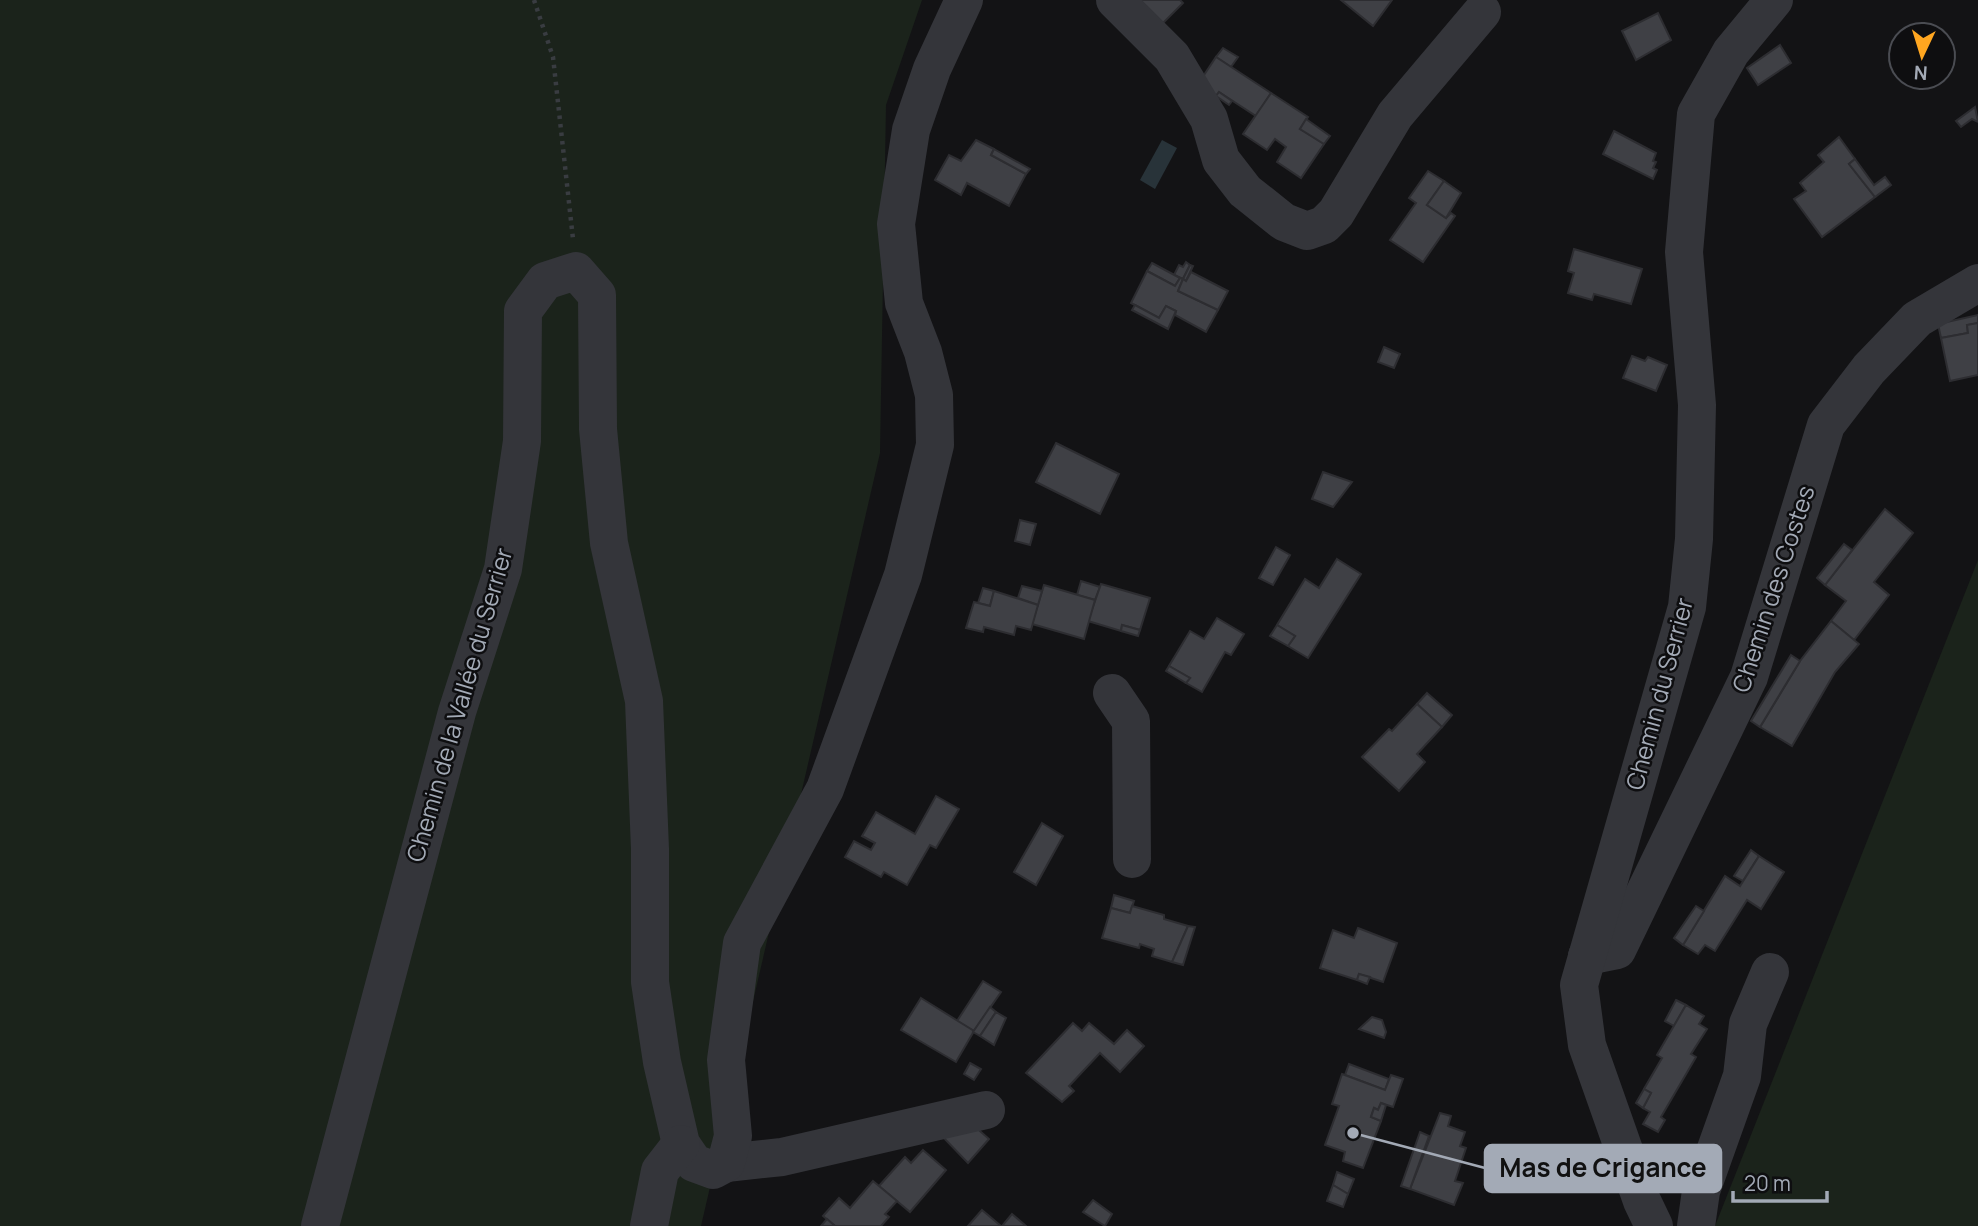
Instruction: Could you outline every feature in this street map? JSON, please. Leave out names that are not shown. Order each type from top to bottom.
[{"type":"street","points":[[726,1163],[733,1136],[726,1060],[742,943],[825,789],[903,575],[935,445],[934,395],[923,352],[904,303],[896,224],[911,130],[932,69],[964,0]]},
{"type":"street","points":[[1115,0],[1171,57],[1209,119],[1221,160],[1245,191],[1284,222],[1307,231],[1324,225],[1336,213],[1395,115],[1482,12]]},
{"type":"street","name":"Chemin du Serrier","points":[[1654,1226],[1642,1201],[1587,1045],[1579,985],[1687,607],[1694,539],[1697,405],[1684,252],[1696,114],[1731,52],[1774,0]]},
{"type":"street","points":[[576,271],[597,295],[598,429],[609,543],[644,701],[650,849],[650,982],[663,1062],[681,1144],[694,1163],[713,1170],[726,1163],[782,1157],[986,1110]]},
{"type":"street","name":"Chemin de la Vallée du Serrier","points":[[320,1226],[457,712],[503,569],[522,441],[523,311],[545,281],[576,271]]},
{"type":"street","name":"Chemin des Costes","points":[[1587,956],[1617,950],[1749,677],[1826,425],[1869,369],[1917,319],[1978,283]]},
{"type":"street","points":[[1112,693],[1131,721],[1132,859]]},
{"type":"street","points":[[1696,1226],[1701,1191],[1742,1076],[1748,1024],[1770,972]]},
{"type":"street","points":[[649,1226],[660,1171],[681,1144]]},
{"type":"path","points":[[534,0],[553,57],[576,271]]},
{"type":"shaded area","points":[[0,0],[922,0],[886,105],[880,453],[701,1226],[0,1226]]},
{"type":"shaded area","points":[[1162,140],[1177,148],[1155,189],[1140,180]]},
{"type":"shaded area","points":[[1978,560],[1978,1226],[1715,1226]]},
{"type":"building","points":[[1135,0],[1180,0],[1183,3],[1158,28]]},
{"type":"building","points":[[1341,0],[1392,0],[1373,26]]},
{"type":"building","points":[[1658,13],[1671,40],[1636,60],[1622,31]]},
{"type":"building","points":[[1780,45],[1791,63],[1758,85],[1747,68]]},
{"type":"building","points":[[1223,48],[1238,57],[1231,67],[1216,57]]},
{"type":"building","points":[[1216,57],[1271,93],[1256,116],[1219,92],[1216,96],[1198,84]]},
{"type":"building","points":[[1219,92],[1232,101],[1229,105],[1216,96]]},
{"type":"building","points":[[1271,93],[1308,117],[1300,129],[1324,144],[1301,178],[1277,162],[1286,147],[1275,139],[1267,150],[1243,134]]},
{"type":"building","points":[[1975,107],[1978,122],[1972,119],[1961,127],[1956,121]]},
{"type":"building","points":[[1306,119],[1330,136],[1324,144],[1300,129]]},
{"type":"building","points":[[1614,131],[1656,153],[1653,168],[1657,170],[1653,179],[1603,154]]},
{"type":"building","points":[[1839,137],[1855,159],[1849,164],[1875,197],[1822,237],[1794,199],[1806,191],[1800,183],[1824,162],[1818,155]]},
{"type":"building","points":[[976,140],[994,149],[991,155],[1026,174],[1009,206],[967,183],[961,195],[935,180],[949,155],[961,161]]},
{"type":"building","points":[[994,149],[1030,169],[1026,174],[991,155]]},
{"type":"building","points":[[1855,159],[1874,185],[1885,177],[1891,185],[1875,197],[1849,164]]},
{"type":"building","points":[[1428,171],[1444,181],[1427,205],[1446,218],[1451,213],[1455,216],[1423,262],[1390,240],[1416,203],[1409,198]]},
{"type":"building","points":[[1444,181],[1461,193],[1446,218],[1427,205]]},
{"type":"building","points":[[1574,249],[1642,269],[1631,304],[1594,294],[1592,300],[1568,293],[1574,273],[1568,271]]},
{"type":"building","points":[[1186,262],[1190,265],[1183,279],[1174,275],[1179,265],[1183,267]]},
{"type":"building","points":[[1152,263],[1180,278],[1175,286],[1147,271]]},
{"type":"building","points":[[1190,265],[1193,266],[1186,281],[1183,279]]},
{"type":"building","points":[[1147,271],[1175,286],[1180,278],[1183,279],[1178,291],[1218,310],[1206,332],[1175,315],[1176,311],[1166,306],[1159,318],[1131,303]]},
{"type":"building","points":[[1191,272],[1228,291],[1218,310],[1178,291],[1183,279],[1186,281]]},
{"type":"building","points":[[1135,305],[1159,318],[1166,306],[1176,311],[1168,329],[1132,310]]},
{"type":"building","points":[[1978,315],[1978,323],[1967,325],[1968,333],[1941,338],[1938,324]]},
{"type":"building","points":[[1978,323],[1978,375],[1950,381],[1941,338],[1968,333],[1967,325]]},
{"type":"building","points":[[1384,347],[1400,354],[1394,368],[1378,362]]},
{"type":"building","points":[[1632,356],[1645,361],[1648,357],[1667,365],[1656,391],[1623,378]]},
{"type":"building","points":[[1056,443],[1119,474],[1100,514],[1036,482]]},
{"type":"building","points":[[1323,472],[1352,482],[1333,507],[1312,499]]},
{"type":"building","points":[[1885,509],[1913,533],[1874,582],[1889,595],[1854,640],[1831,621],[1846,601],[1825,585]]},
{"type":"building","points":[[1020,520],[1036,524],[1030,545],[1015,541]]},
{"type":"building","points":[[1844,544],[1852,550],[1825,585],[1817,578]]},
{"type":"building","points":[[1276,547],[1290,555],[1273,585],[1259,578]]},
{"type":"building","points":[[1337,559],[1361,574],[1308,658],[1288,646],[1295,636],[1277,625],[1305,579],[1319,588]]},
{"type":"building","points":[[1081,581],[1100,587],[1095,600],[1077,595]]},
{"type":"building","points":[[1101,584],[1150,598],[1140,630],[1122,625],[1121,631],[1088,621]]},
{"type":"building","points":[[1044,585],[1095,600],[1084,639],[1032,624]]},
{"type":"building","points":[[1022,586],[1042,591],[1038,605],[1018,598]]},
{"type":"building","points":[[983,588],[994,591],[990,606],[978,603]]},
{"type":"building","points":[[994,591],[1038,605],[1031,630],[1016,626],[1014,635],[984,627],[983,632],[966,628],[974,602],[990,606]]},
{"type":"building","points":[[1217,618],[1244,634],[1231,655],[1225,652],[1202,692],[1186,683],[1190,678],[1169,666],[1190,631],[1204,639]]},
{"type":"building","points":[[1831,621],[1859,644],[1835,672],[1792,746],[1760,727],[1800,661]]},
{"type":"building","points":[[1122,625],[1140,630],[1138,636],[1121,631]]},
{"type":"building","points":[[1277,625],[1295,636],[1288,646],[1270,636]]},
{"type":"building","points":[[1791,655],[1800,661],[1760,727],[1751,721]]},
{"type":"building","points":[[1169,666],[1190,678],[1186,683],[1166,671]]},
{"type":"building","points":[[1427,693],[1452,715],[1442,727],[1417,704]]},
{"type":"building","points":[[1417,704],[1442,727],[1417,754],[1425,762],[1399,791],[1362,757]]},
{"type":"building","points":[[936,796],[959,809],[936,848],[930,845],[907,885],[884,872],[881,877],[845,857],[854,841],[871,850],[875,843],[862,836],[876,812],[915,834]]},
{"type":"building","points":[[1042,823],[1063,836],[1036,885],[1014,872]]},
{"type":"building","points":[[1751,850],[1759,856],[1743,881],[1734,876]]},
{"type":"building","points":[[1759,856],[1784,872],[1761,909],[1747,900],[1715,951],[1705,945],[1698,954],[1683,945],[1725,876],[1740,886]]},
{"type":"building","points":[[1114,895],[1134,901],[1130,913],[1111,908]]},
{"type":"building","points":[[1132,906],[1164,915],[1164,919],[1188,926],[1172,962],[1152,956],[1154,949],[1140,944],[1139,948],[1102,938],[1111,908],[1130,913]]},
{"type":"building","points":[[1696,906],[1704,911],[1683,945],[1674,938]]},
{"type":"building","points":[[1188,926],[1195,927],[1183,965],[1172,962]]},
{"type":"building","points":[[1358,928],[1397,943],[1383,982],[1359,974],[1357,980],[1320,968],[1333,930],[1354,938]]},
{"type":"building","points":[[1359,974],[1370,977],[1367,984],[1357,980]]},
{"type":"building","points":[[983,981],[1001,992],[974,1031],[957,1021]]},
{"type":"building","points":[[921,998],[974,1031],[956,1062],[901,1030]]},
{"type":"building","points":[[1676,1000],[1686,1005],[1674,1026],[1665,1021]]},
{"type":"building","points":[[1686,1005],[1704,1016],[1699,1024],[1707,1029],[1691,1054],[1696,1057],[1661,1117],[1665,1120],[1658,1132],[1643,1124],[1650,1112],[1643,1108],[1651,1093],[1644,1089],[1662,1058],[1657,1055]]},
{"type":"building","points":[[990,1007],[996,1012],[980,1036],[973,1032]]},
{"type":"building","points":[[996,1012],[1006,1018],[994,1045],[980,1036]]},
{"type":"building","points":[[1372,1017],[1382,1020],[1386,1032],[1384,1038],[1359,1029]]},
{"type":"building","points":[[1073,1023],[1082,1031],[1089,1023],[1114,1044],[1127,1030],[1144,1046],[1120,1072],[1100,1053],[1069,1086],[1074,1091],[1062,1102],[1026,1073]]},
{"type":"building","points":[[970,1063],[981,1069],[974,1080],[964,1074]]},
{"type":"building","points":[[1349,1064],[1389,1079],[1385,1090],[1345,1075]]},
{"type":"building","points":[[1342,1074],[1385,1090],[1391,1075],[1403,1079],[1393,1107],[1381,1103],[1378,1110],[1374,1108],[1371,1117],[1381,1121],[1363,1168],[1343,1161],[1345,1152],[1325,1145],[1339,1106],[1332,1104]]},
{"type":"building","points":[[1644,1089],[1651,1093],[1643,1108],[1636,1103]]},
{"type":"building","points":[[1381,1103],[1386,1105],[1381,1121],[1371,1117],[1374,1108],[1378,1110]]},
{"type":"building","points":[[1440,1113],[1451,1116],[1448,1126],[1465,1132],[1460,1146],[1466,1148],[1455,1181],[1463,1183],[1454,1205],[1410,1189]]},
{"type":"building","points":[[972,1124],[989,1139],[968,1163],[940,1134]]},
{"type":"building","points":[[1420,1132],[1429,1136],[1410,1189],[1401,1186]]},
{"type":"building","points":[[923,1150],[946,1170],[910,1212],[879,1186],[905,1157],[911,1163]]},
{"type":"building","points":[[1337,1172],[1354,1179],[1348,1194],[1333,1185]]},
{"type":"building","points":[[873,1181],[897,1201],[885,1214],[889,1217],[881,1226],[835,1226],[823,1216],[839,1198],[850,1208]]},
{"type":"building","points":[[1333,1185],[1348,1194],[1343,1207],[1327,1201]]},
{"type":"building","points":[[1093,1200],[1112,1214],[1105,1226],[1083,1212]]},
{"type":"building","points":[[982,1210],[1001,1226],[968,1226]]},
{"type":"building","points":[[1012,1214],[1026,1226],[1002,1226]]},
{"type":"building","points":[[827,1219],[835,1226],[821,1226]]},
{"type":"place","name":"Mas de Crigance","points":[[1353,1133]]}]
